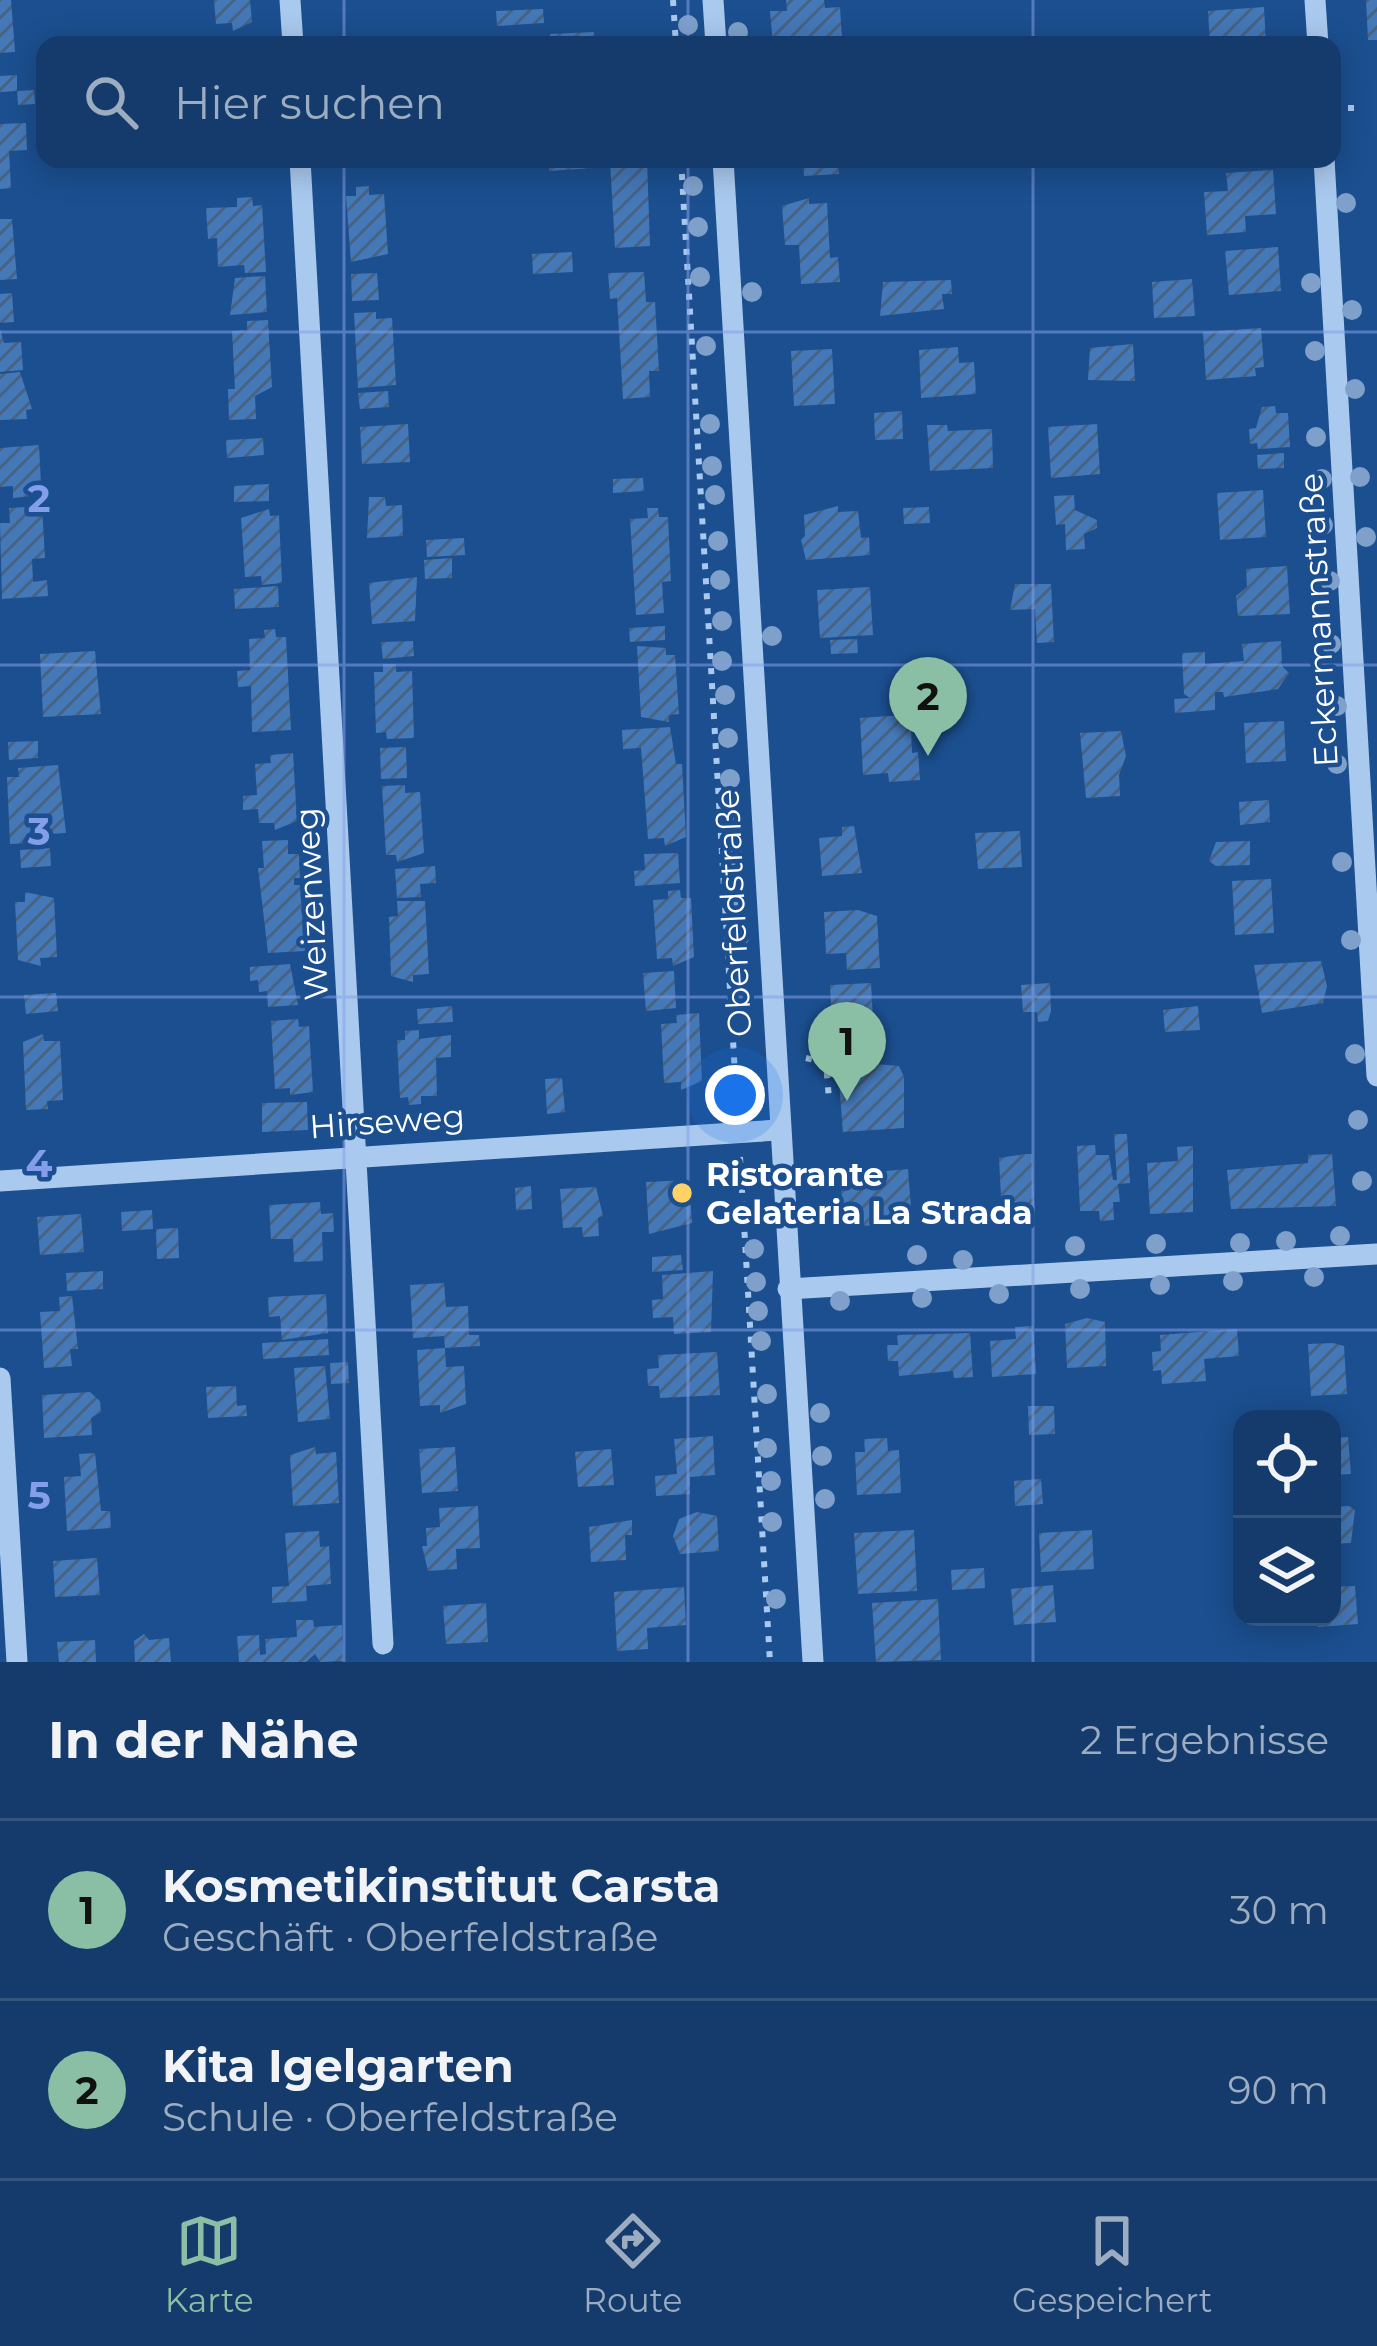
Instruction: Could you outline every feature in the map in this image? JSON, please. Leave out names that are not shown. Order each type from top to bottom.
[{"type":"street","points":[[290,0],[292,36]]},
{"type":"street","points":[[713,0],[715,36]]},
{"type":"street","points":[[1315,0],[1317,36]]},
{"type":"street","name":"Weizenweg","points":[[300,168],[359,1155],[383,1645]]},
{"type":"street","name":"Oberfeldstraße","points":[[724,168],[813,1662]]},
{"type":"street","name":"Eckermannstraße","points":[[1325,168],[1377,1076]]},
{"type":"street","name":"Hirseweg","points":[[0,1181],[778,1130]]},
{"type":"street","points":[[788,1288],[1377,1254]]},
{"type":"street","points":[[0,1378],[17,1662]]},
{"type":"path","points":[[674,0],[676,36]]},
{"type":"path","points":[[682,168],[770,1662]]},
{"type":"path","points":[[806,1058],[826,1063],[868,1060]]},
{"type":"path","points":[[826,1063],[830,1100]]},
{"type":"building","points":[[0,0],[11,0],[15,52],[0,53]]},
{"type":"building","points":[[214,0],[250,0],[252,22],[233,31],[232,23],[216,24]]},
{"type":"building","points":[[786,0],[824,0],[825,8],[840,7],[842,36],[772,36],[770,11],[787,11]]},
{"type":"building","points":[[1366,0],[1377,0],[1377,40],[1368,40]]},
{"type":"building","points":[[1264,7],[1266,36],[1209,36],[1208,11]]},
{"type":"building","points":[[543,9],[544,23],[497,26],[496,11]]},
{"type":"building","points":[[594,32],[594,36],[550,36]]},
{"type":"building","points":[[17,75],[17,91],[0,92],[0,76]]},
{"type":"building","points":[[34,90],[35,104],[18,105],[17,91]]},
{"type":"building","points":[[26,123],[27,150],[9,151],[11,188],[0,189],[0,124]]},
{"type":"building","points":[[610,168],[647,168],[650,246],[615,248]]},
{"type":"building","points":[[804,168],[839,168],[839,174],[804,176]]},
{"type":"building","points":[[1273,170],[1276,214],[1245,216],[1246,232],[1207,235],[1204,192],[1228,191],[1226,173]]},
{"type":"building","points":[[369,186],[369,195],[384,194],[388,254],[351,262],[346,196],[356,196],[356,187]]},
{"type":"building","points":[[252,197],[253,206],[262,205],[266,272],[245,273],[244,265],[218,267],[217,238],[208,239],[206,208],[237,207],[237,198]]},
{"type":"building","points":[[809,198],[809,204],[827,203],[830,258],[838,257],[840,282],[801,284],[799,245],[785,245],[782,206]]},
{"type":"building","points":[[0,219],[12,219],[17,279],[0,280]]},
{"type":"building","points":[[1278,247],[1281,291],[1229,295],[1225,251]]},
{"type":"building","points":[[572,252],[573,272],[533,274],[532,254]]},
{"type":"building","points":[[644,272],[646,302],[655,302],[659,371],[649,371],[650,397],[623,399],[617,298],[610,299],[608,273]]},
{"type":"building","points":[[377,273],[379,300],[352,301],[351,274]]},
{"type":"building","points":[[265,276],[267,312],[230,315],[235,278]]},
{"type":"building","points":[[1192,279],[1195,316],[1154,318],[1152,282]]},
{"type":"building","points":[[951,280],[952,294],[942,294],[944,309],[880,316],[883,282]]},
{"type":"building","points":[[12,293],[14,322],[0,323],[0,294]]},
{"type":"building","points":[[376,312],[376,319],[392,318],[396,385],[358,388],[354,313]]},
{"type":"building","points":[[268,320],[272,387],[255,396],[256,419],[229,420],[228,389],[235,389],[232,331],[247,330],[247,321]]},
{"type":"building","points":[[1261,328],[1264,367],[1255,368],[1256,376],[1206,380],[1203,332]]},
{"type":"building","points":[[0,329],[4,343],[21,342],[23,370],[0,372]]},
{"type":"building","points":[[1133,344],[1135,381],[1088,380],[1090,348]]},
{"type":"building","points":[[958,347],[959,363],[974,362],[976,394],[921,398],[919,350]]},
{"type":"building","points":[[832,349],[835,404],[794,406],[791,351]]},
{"type":"building","points":[[20,372],[32,409],[26,410],[27,419],[0,420],[0,374]]},
{"type":"building","points":[[388,391],[389,407],[360,409],[358,393]]},
{"type":"building","points":[[1275,406],[1276,413],[1288,413],[1290,447],[1258,449],[1257,443],[1250,444],[1249,429],[1256,428],[1262,407]]},
{"type":"building","points":[[902,411],[903,439],[875,440],[874,413]]},
{"type":"building","points":[[408,424],[410,462],[362,464],[360,427]]},
{"type":"building","points":[[1097,424],[1100,474],[1051,478],[1048,427]]},
{"type":"building","points":[[927,425],[947,425],[948,431],[992,429],[993,468],[930,471]]},
{"type":"building","points":[[263,438],[264,455],[227,458],[226,440]]},
{"type":"building","points":[[39,445],[41,484],[31,485],[32,496],[13,498],[13,486],[0,487],[0,448]]},
{"type":"building","points":[[1284,453],[1284,468],[1258,469],[1257,455]]},
{"type":"building","points":[[643,478],[644,491],[613,493],[613,479]]},
{"type":"building","points":[[269,484],[269,501],[234,502],[234,486]]},
{"type":"building","points":[[1263,490],[1266,537],[1220,540],[1217,493]]},
{"type":"building","points":[[1074,495],[1075,510],[1097,520],[1097,528],[1084,534],[1085,549],[1066,550],[1065,524],[1056,525],[1054,496]]},
{"type":"building","points":[[369,497],[385,497],[386,506],[402,505],[403,536],[367,538]]},
{"type":"building","points":[[42,506],[45,558],[32,559],[33,582],[47,580],[48,596],[2,599],[0,523],[10,523],[9,508]]},
{"type":"building","points":[[838,506],[838,512],[858,511],[861,538],[869,537],[870,555],[806,560],[801,540],[804,515]]},
{"type":"building","points":[[929,507],[930,523],[904,524],[903,508]]},
{"type":"building","points":[[647,508],[658,508],[659,517],[668,517],[671,581],[662,582],[664,613],[636,615],[630,519],[648,518]]},
{"type":"building","points":[[269,509],[270,516],[279,515],[282,583],[262,585],[261,576],[245,577],[241,518]]},
{"type":"building","points":[[464,538],[465,555],[427,557],[426,540]]},
{"type":"building","points":[[452,558],[452,578],[425,579],[424,560]]},
{"type":"building","points":[[1287,566],[1290,614],[1238,616],[1236,596],[1247,587],[1246,569]]},
{"type":"building","points":[[417,577],[415,621],[372,624],[369,583]]},
{"type":"building","points":[[1015,584],[1051,584],[1054,642],[1037,643],[1035,609],[1010,610]]},
{"type":"building","points":[[278,586],[279,607],[235,609],[234,589]]},
{"type":"building","points":[[870,587],[873,635],[820,638],[817,590]]},
{"type":"building","points":[[665,626],[665,640],[630,642],[629,628]]},
{"type":"building","points":[[275,629],[276,637],[286,637],[291,730],[252,732],[251,686],[238,687],[237,671],[250,670],[249,639],[265,638],[264,630]]},
{"type":"building","points":[[857,639],[858,653],[831,654],[830,640]]},
{"type":"building","points":[[413,641],[414,656],[383,659],[381,642]]},
{"type":"building","points":[[1281,641],[1282,666],[1289,673],[1278,689],[1224,697],[1223,692],[1215,692],[1215,710],[1175,713],[1174,699],[1190,698],[1184,694],[1182,653],[1205,652],[1205,664],[1244,661],[1242,644]]},
{"type":"building","points":[[637,646],[666,648],[666,655],[675,655],[679,714],[669,715],[669,722],[641,717]]},
{"type":"building","points":[[95,651],[101,714],[43,717],[40,654]]},
{"type":"building","points":[[383,664],[396,664],[396,672],[412,671],[414,738],[387,739],[386,732],[376,733],[374,672],[383,672]]},
{"type":"building","points":[[903,715],[904,725],[911,725],[920,780],[889,782],[888,773],[863,775],[860,718]]},
{"type":"building","points":[[1284,721],[1286,761],[1246,763],[1244,723]]},
{"type":"building","points":[[670,727],[676,764],[682,764],[686,837],[665,846],[664,838],[648,839],[641,748],[623,749],[622,730]]},
{"type":"building","points":[[1121,731],[1126,756],[1119,775],[1120,796],[1086,798],[1080,733]]},
{"type":"building","points":[[38,741],[38,758],[9,760],[8,742]]},
{"type":"building","points":[[406,747],[407,778],[381,779],[380,748]]},
{"type":"building","points":[[293,753],[297,821],[275,830],[274,823],[259,823],[258,809],[243,810],[243,796],[257,795],[255,764],[271,763],[270,755]]},
{"type":"building","points":[[58,765],[66,833],[33,835],[33,843],[10,844],[7,777],[19,777],[18,768]]},
{"type":"building","points":[[405,785],[405,793],[420,792],[424,853],[397,862],[396,855],[386,855],[382,786]]},
{"type":"building","points":[[1269,800],[1270,822],[1240,825],[1239,802]]},
{"type":"building","points":[[854,826],[862,873],[822,876],[819,838],[842,836],[842,827]]},
{"type":"building","points":[[1020,831],[1022,867],[978,869],[975,833]]},
{"type":"building","points":[[288,840],[288,854],[299,854],[300,878],[294,878],[294,885],[300,885],[305,951],[268,953],[258,868],[264,868],[262,841]]},
{"type":"building","points":[[1250,841],[1250,865],[1216,866],[1209,861],[1216,842]]},
{"type":"building","points":[[50,848],[51,866],[21,868],[20,850]]},
{"type":"building","points":[[678,853],[680,883],[635,886],[634,871],[645,870],[644,854]]},
{"type":"building","points":[[435,866],[436,883],[420,884],[421,897],[397,898],[395,869]]},
{"type":"building","points":[[1271,879],[1274,933],[1235,935],[1232,881]]},
{"type":"building","points":[[680,890],[681,898],[691,898],[694,957],[673,966],[672,958],[657,959],[653,900],[668,899],[668,891]]},
{"type":"building","points":[[25,892],[54,898],[57,957],[40,958],[41,966],[18,960],[15,902],[25,902]]},
{"type":"building","points":[[397,901],[425,901],[429,974],[413,975],[413,982],[391,976],[389,917],[398,916]]},
{"type":"building","points":[[858,910],[877,916],[880,968],[847,970],[846,953],[826,954],[824,912]]},
{"type":"building","points":[[1321,961],[1327,986],[1323,1003],[1262,1013],[1254,965]]},
{"type":"building","points":[[290,964],[298,1005],[268,1007],[267,991],[259,992],[258,980],[250,981],[250,967]]},
{"type":"building","points":[[674,971],[676,1008],[646,1011],[643,973]]},
{"type":"building","points":[[871,983],[873,1020],[832,1023],[830,985]]},
{"type":"building","points":[[1050,983],[1048,1021],[1038,1022],[1037,1012],[1023,1012],[1021,985]]},
{"type":"building","points":[[56,993],[58,1011],[26,1014],[24,995]]},
{"type":"building","points":[[452,1006],[453,1022],[418,1024],[417,1009]]},
{"type":"building","points":[[1198,1006],[1200,1030],[1165,1032],[1163,1010]]},
{"type":"building","points":[[699,1013],[702,1081],[681,1090],[681,1082],[664,1083],[661,1024],[677,1023],[676,1015]]},
{"type":"building","points":[[298,1019],[299,1027],[309,1026],[313,1092],[290,1095],[290,1088],[275,1089],[271,1021]]},
{"type":"building","points":[[419,1030],[419,1039],[451,1035],[451,1057],[436,1058],[437,1096],[421,1096],[421,1104],[409,1105],[408,1097],[400,1098],[397,1040],[405,1040],[405,1031]]},
{"type":"building","points":[[43,1034],[44,1041],[60,1041],[63,1100],[47,1101],[48,1109],[26,1110],[23,1042]]},
{"type":"building","points":[[899,1066],[904,1077],[904,1128],[843,1132],[838,1070]]},
{"type":"building","points":[[562,1078],[565,1112],[547,1114],[545,1079]]},
{"type":"building","points":[[307,1102],[308,1130],[262,1132],[262,1103]]},
{"type":"building","points":[[1114,1134],[1127,1134],[1130,1183],[1118,1184],[1120,1202],[1113,1202],[1114,1220],[1100,1221],[1099,1211],[1080,1211],[1077,1146],[1095,1145],[1096,1155],[1109,1155],[1113,1180],[1117,1180]]},
{"type":"building","points":[[1193,1146],[1193,1212],[1150,1214],[1147,1163],[1178,1161],[1177,1147]]},
{"type":"building","points":[[1032,1154],[1035,1219],[1002,1217],[999,1158]]},
{"type":"building","points":[[1332,1154],[1336,1206],[1231,1209],[1227,1170],[1308,1163],[1308,1155]]},
{"type":"building","points":[[908,1169],[912,1219],[885,1221],[886,1227],[844,1224],[840,1175]]},
{"type":"building","points":[[689,1180],[692,1223],[649,1234],[646,1182]]},
{"type":"building","points":[[531,1186],[532,1209],[516,1210],[515,1188]]},
{"type":"building","points":[[596,1187],[603,1216],[598,1218],[599,1236],[583,1237],[582,1227],[563,1228],[560,1189]]},
{"type":"building","points":[[320,1202],[321,1214],[333,1213],[334,1232],[322,1232],[323,1261],[294,1262],[293,1239],[271,1239],[269,1205]]},
{"type":"building","points":[[152,1210],[153,1229],[122,1231],[121,1212]]},
{"type":"building","points":[[81,1214],[84,1252],[40,1255],[37,1217]]},
{"type":"building","points":[[178,1228],[179,1258],[157,1259],[156,1229]]},
{"type":"building","points":[[681,1255],[683,1270],[652,1272],[652,1257]]},
{"type":"building","points":[[103,1271],[103,1289],[67,1291],[66,1273]]},
{"type":"building","points":[[713,1271],[711,1332],[674,1334],[673,1317],[653,1318],[652,1300],[663,1299],[662,1275]]},
{"type":"building","points":[[444,1283],[446,1307],[468,1306],[469,1335],[479,1335],[480,1346],[445,1348],[444,1336],[413,1338],[410,1285]]},
{"type":"building","points":[[326,1294],[328,1333],[282,1340],[280,1316],[269,1317],[268,1297]]},
{"type":"building","points":[[72,1296],[78,1349],[70,1349],[72,1366],[44,1368],[40,1312],[60,1311],[59,1297]]},
{"type":"building","points":[[1087,1318],[1105,1322],[1106,1366],[1067,1368],[1065,1324]]},
{"type":"building","points":[[1033,1326],[1036,1374],[992,1377],[990,1341],[1016,1339],[1015,1327]]},
{"type":"building","points":[[1237,1329],[1239,1356],[1204,1359],[1206,1381],[1162,1384],[1161,1370],[1153,1371],[1152,1352],[1161,1351],[1160,1335]]},
{"type":"building","points":[[970,1333],[973,1377],[954,1378],[953,1371],[899,1376],[898,1361],[888,1361],[887,1345],[898,1345],[897,1335]]},
{"type":"building","points":[[328,1339],[329,1355],[263,1359],[262,1343]]},
{"type":"building","points":[[1308,1344],[1344,1346],[1347,1394],[1311,1396]]},
{"type":"building","points":[[445,1348],[446,1367],[464,1366],[466,1404],[440,1413],[440,1405],[420,1406],[417,1350]]},
{"type":"building","points":[[717,1352],[720,1395],[660,1398],[659,1386],[648,1386],[647,1369],[659,1368],[658,1355]]},
{"type":"building","points":[[348,1362],[349,1383],[331,1384],[330,1363]]},
{"type":"building","points":[[325,1366],[330,1419],[298,1422],[294,1368]]},
{"type":"building","points":[[236,1386],[237,1406],[246,1405],[247,1416],[208,1418],[206,1387]]},
{"type":"building","points":[[90,1392],[100,1401],[101,1412],[91,1418],[92,1435],[44,1438],[42,1395]]},
{"type":"building","points":[[1028,1406],[1054,1406],[1055,1434],[1029,1435]]},
{"type":"building","points":[[713,1436],[715,1475],[690,1477],[690,1494],[656,1496],[655,1476],[677,1474],[674,1439]]},
{"type":"building","points":[[1341,1437],[1348,1437],[1351,1474],[1341,1475]]},
{"type":"building","points":[[887,1438],[888,1451],[899,1450],[901,1493],[857,1495],[855,1452],[865,1452],[864,1439]]},
{"type":"building","points":[[315,1447],[316,1454],[336,1452],[339,1503],[293,1506],[290,1455]]},
{"type":"building","points":[[455,1447],[458,1491],[422,1493],[419,1449]]},
{"type":"building","points":[[611,1449],[614,1485],[578,1487],[575,1452]]},
{"type":"building","points":[[95,1453],[101,1511],[110,1511],[111,1528],[67,1531],[64,1477],[81,1476],[79,1454]]},
{"type":"building","points":[[1041,1479],[1043,1504],[1015,1506],[1014,1481]]},
{"type":"building","points":[[478,1506],[480,1548],[456,1549],[457,1569],[428,1571],[422,1546],[427,1546],[426,1528],[440,1527],[439,1508]]},
{"type":"building","points":[[1341,1506],[1355,1510],[1351,1543],[1341,1544]]},
{"type":"building","points":[[697,1512],[717,1516],[719,1551],[680,1554],[673,1536],[679,1519]]},
{"type":"building","points":[[632,1520],[632,1535],[625,1535],[626,1560],[591,1562],[589,1527]]},
{"type":"building","points":[[914,1530],[917,1591],[858,1594],[854,1533]]},
{"type":"building","points":[[1092,1530],[1094,1569],[1041,1572],[1039,1533]]},
{"type":"building","points":[[319,1531],[320,1547],[329,1546],[331,1584],[306,1586],[307,1601],[272,1603],[272,1587],[289,1586],[285,1533]]},
{"type":"building","points":[[97,1558],[100,1595],[55,1597],[53,1561]]},
{"type":"building","points":[[984,1568],[985,1588],[952,1590],[951,1570]]},
{"type":"building","points":[[1053,1585],[1056,1622],[1014,1625],[1011,1589]]},
{"type":"building","points":[[1355,1586],[1358,1624],[1341,1625],[1341,1587]]},
{"type":"building","points":[[684,1587],[686,1625],[647,1628],[648,1649],[617,1651],[614,1592]]},
{"type":"building","points":[[938,1599],[941,1660],[876,1662],[872,1603]]},
{"type":"building","points":[[486,1603],[488,1642],[446,1644],[443,1606]]},
{"type":"building","points":[[296,1620],[313,1620],[314,1627],[342,1625],[343,1661],[320,1662],[315,1654],[306,1662],[239,1662],[237,1636],[259,1635],[260,1655],[266,1654],[265,1639],[297,1637]]},
{"type":"building","points":[[144,1634],[149,1640],[169,1638],[171,1662],[135,1662],[134,1641]]},
{"type":"building","points":[[95,1640],[96,1662],[59,1662],[57,1642]]},
{"type":"place","name":"Kita Igelgarten","points":[[928,756]]},
{"type":"place","name":"Kosmetikinstitut Carsta","points":[[847,1101]]},
{"type":"place","name":"Ristorante Gelateria La Strada","points":[[682,1193]]}]
